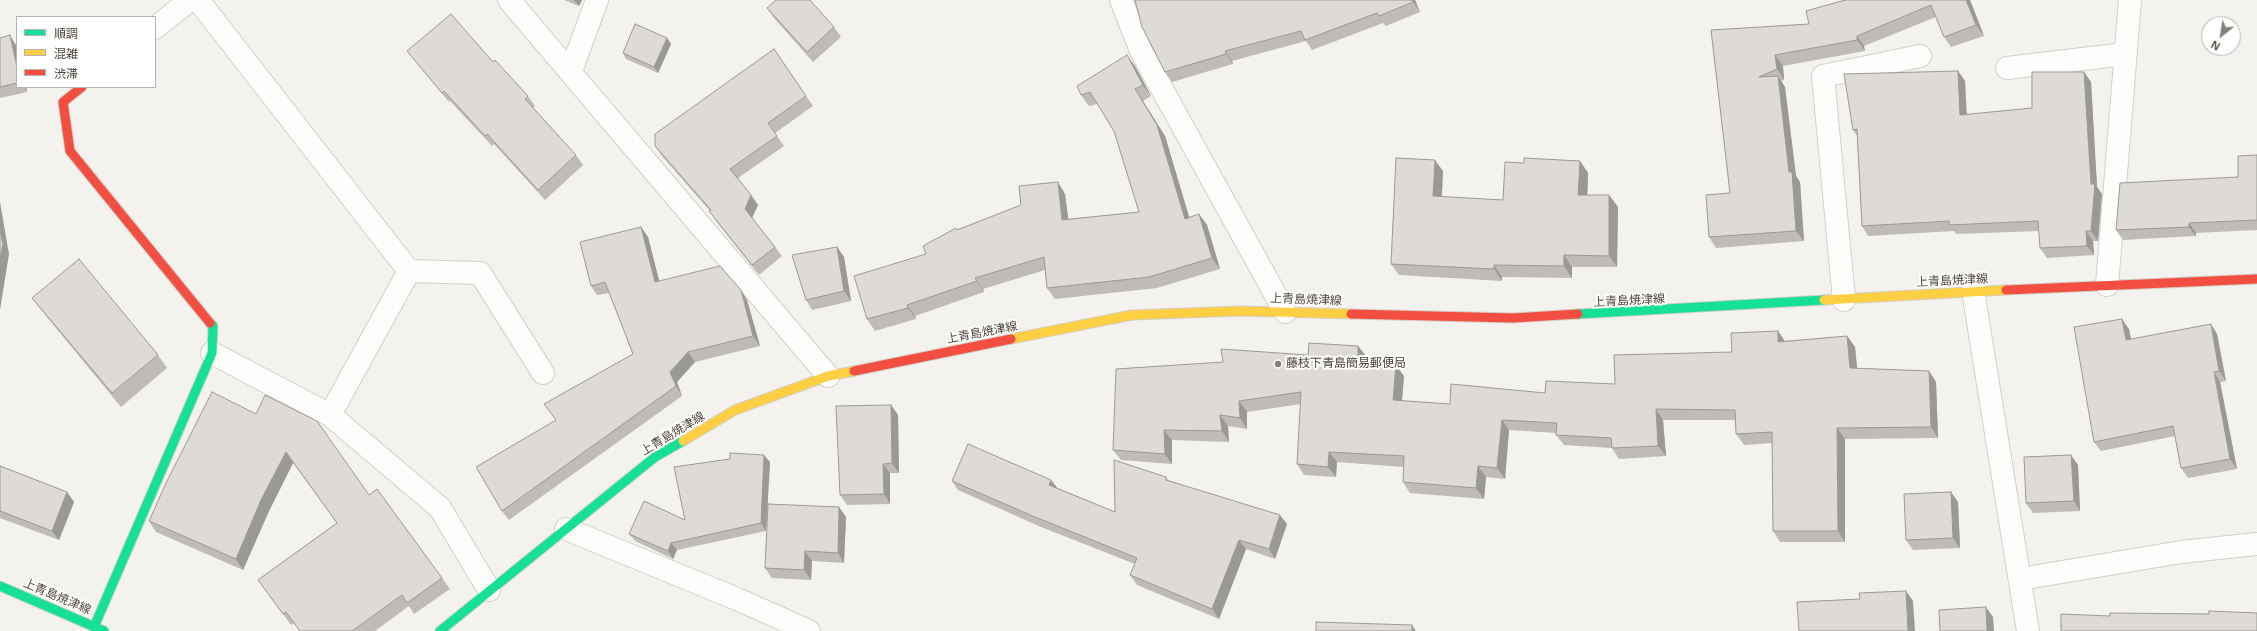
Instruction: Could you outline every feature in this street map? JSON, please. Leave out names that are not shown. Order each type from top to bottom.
[{"type":"main road","points":[[81,88],[64,102],[70,151],[213,326],[212,353],[94,626]]},
{"type":"main road","name":"上青島焼津線","points":[[440,631],[655,457],[735,410],[828,376],[1132,315],[1240,311],[1513,318],[1973,292],[2257,278]]},
{"type":"main road","name":"上青島焼津線","points":[[0,586],[104,631]]},
{"type":"street","points":[[156,27],[190,0]]},
{"type":"street","points":[[198,0],[409,270],[480,273],[543,373]]},
{"type":"street","points":[[509,0],[571,71],[828,376]]},
{"type":"street","points":[[571,71],[597,0]]},
{"type":"street","points":[[1121,0],[1141,51],[1285,312]]},
{"type":"street","points":[[2107,285],[2130,0]]},
{"type":"street","points":[[2007,68],[2126,54]]},
{"type":"street","points":[[1844,300],[1823,76],[1920,56]]},
{"type":"street","points":[[330,415],[409,270]]},
{"type":"street","points":[[1973,292],[2028,631]]},
{"type":"street","points":[[212,353],[330,415],[440,508],[489,590]]},
{"type":"street","points":[[566,529],[737,599],[809,631]]},
{"type":"street","points":[[2020,579],[2181,552],[2257,544]]},
{"type":"building","points":[[776,0],[810,0],[834,27],[807,52],[767,8]]},
{"type":"building","points":[[1135,0],[1412,0],[1413,2],[1379,16],[1377,13],[1305,40],[1301,31],[1225,51],[1226,54],[1165,72],[1142,27]]},
{"type":"building","points":[[1845,0],[1966,0],[1976,25],[1944,37],[1931,5],[1857,36],[1857,40],[1775,55],[1777,69],[1759,77],[1778,76],[1789,172],[1792,172],[1796,231],[1709,237],[1706,195],[1730,193],[1711,30],[1809,24],[1806,11]]},
{"type":"building","points":[[451,14],[493,62],[495,60],[528,96],[525,99],[576,155],[538,190],[487,134],[485,136],[444,91],[442,93],[407,51]]},
{"type":"building","points":[[635,24],[667,38],[654,67],[623,53]]},
{"type":"building","points":[[10,35],[16,62],[16,83],[0,87],[0,38]]},
{"type":"building","points":[[774,49],[806,96],[768,123],[777,136],[730,169],[751,195],[745,209],[775,247],[752,265],[709,211],[711,210],[655,146],[655,134]]},
{"type":"building","points":[[1127,55],[1143,85],[1135,89],[1157,125],[1185,219],[1199,214],[1212,258],[1149,277],[1047,288],[1044,257],[975,278],[977,281],[907,305],[908,308],[867,319],[854,276],[926,254],[923,246],[956,228],[957,230],[1021,205],[1019,186],[1058,182],[1062,220],[1139,212],[1114,131],[1090,92],[1081,95],[1077,86]]},
{"type":"building","points":[[1958,71],[1960,115],[2032,108],[2032,72],[2084,72],[2091,184],[2095,184],[2091,231],[2086,231],[2087,246],[2040,248],[2038,221],[1949,225],[1949,221],[1862,226],[1857,129],[1853,130],[1844,74]]},
{"type":"building","points":[[2257,155],[2257,220],[2189,223],[2189,227],[2116,230],[2120,183],[2238,177],[2238,156]]},
{"type":"building","points":[[1396,158],[1435,160],[1433,196],[1503,200],[1505,162],[1524,163],[1524,158],[1580,161],[1578,195],[1609,195],[1609,256],[1564,255],[1564,266],[1494,265],[1494,269],[1391,264]]},
{"type":"building","points":[[641,227],[655,282],[720,266],[741,290],[753,336],[688,352],[670,372],[676,386],[502,511],[476,467],[556,420],[544,404],[633,354],[605,282],[591,286],[580,242]]},
{"type":"building","points":[[0,230],[3,244],[0,259]]},
{"type":"building","points":[[837,247],[844,291],[806,300],[792,255]]},
{"type":"building","points":[[79,259],[158,355],[112,393],[32,298]]},
{"type":"building","points":[[2122,319],[2126,340],[2211,324],[2219,371],[2214,372],[2230,459],[2181,468],[2173,426],[2094,442],[2074,327]]},
{"type":"building","points":[[1778,331],[1778,342],[1847,336],[1850,368],[1929,371],[1931,427],[1837,428],[1838,531],[1773,531],[1772,432],[1736,434],[1735,410],[1656,409],[1658,446],[1612,448],[1611,438],[1556,435],[1557,423],[1502,420],[1497,468],[1478,466],[1476,488],[1403,482],[1404,456],[1329,452],[1328,467],[1297,464],[1301,392],[1239,401],[1240,418],[1220,415],[1222,431],[1164,430],[1165,454],[1113,450],[1116,369],[1223,362],[1221,349],[1308,355],[1309,343],[1358,346],[1358,362],[1396,365],[1393,400],[1450,404],[1451,384],[1545,393],[1546,381],[1615,384],[1614,355],[1732,352],[1731,333]]},
{"type":"building","points":[[212,392],[256,414],[265,395],[317,421],[369,495],[377,489],[442,578],[407,603],[402,595],[352,631],[300,631],[286,612],[283,614],[258,580],[337,523],[286,452],[261,500],[236,559],[149,521],[167,481]]},
{"type":"building","points":[[891,405],[892,463],[883,464],[884,494],[840,495],[836,406]]},
{"type":"building","points":[[968,444],[1051,480],[1049,485],[1115,512],[1114,460],[1166,477],[1166,480],[1280,515],[1269,549],[1239,540],[1212,609],[1130,575],[1137,558],[1035,517],[952,481]]},
{"type":"building","points":[[730,453],[764,455],[761,523],[671,543],[668,551],[629,534],[644,501],[685,520],[674,467],[730,459]]},
{"type":"building","points":[[2071,455],[2074,501],[2026,503],[2024,457]]},
{"type":"building","points":[[0,466],[67,492],[52,531],[0,511]]},
{"type":"building","points":[[1951,492],[1953,538],[1906,540],[1904,494]]},
{"type":"building","points":[[768,504],[839,507],[838,553],[805,551],[804,570],[765,568]]},
{"type":"building","points":[[1906,591],[1908,631],[1799,631],[1797,602],[1860,599],[1859,593]]},
{"type":"building","points":[[1986,607],[1987,631],[1940,631],[1939,610]]},
{"type":"building","points":[[2209,611],[2257,613],[2257,631],[2061,631],[2061,614],[2110,616],[2110,613],[2209,614]]},
{"type":"building","points":[[1316,622],[1412,625],[1412,631],[1316,631]]},
{"type":"traffic: fast","points":[[1578,314],[1824,300]]},
{"type":"traffic: fast","points":[[94,627],[212,353],[213,326],[210,323]]},
{"type":"traffic: fast","points":[[440,631],[655,457],[683,441]]},
{"type":"traffic: fast","points":[[0,586],[104,631]]},
{"type":"traffic: slow","points":[[1824,300],[2006,290]]},
{"type":"traffic: slow","points":[[1011,339],[1132,315],[1240,311],[1351,314]]},
{"type":"traffic: slow","points":[[683,441],[735,410],[828,376],[854,371]]},
{"type":"traffic: jam","points":[[81,88],[63,102],[70,151],[210,323]]},
{"type":"traffic: jam","points":[[2006,290],[2257,279]]},
{"type":"traffic: jam","points":[[1351,314],[1513,318],[1578,314]]},
{"type":"traffic: jam","points":[[854,371],[1011,339]]},
{"type":"place","name":"藤枝下青島簡易郵便局","points":[[1278,364]]}]
